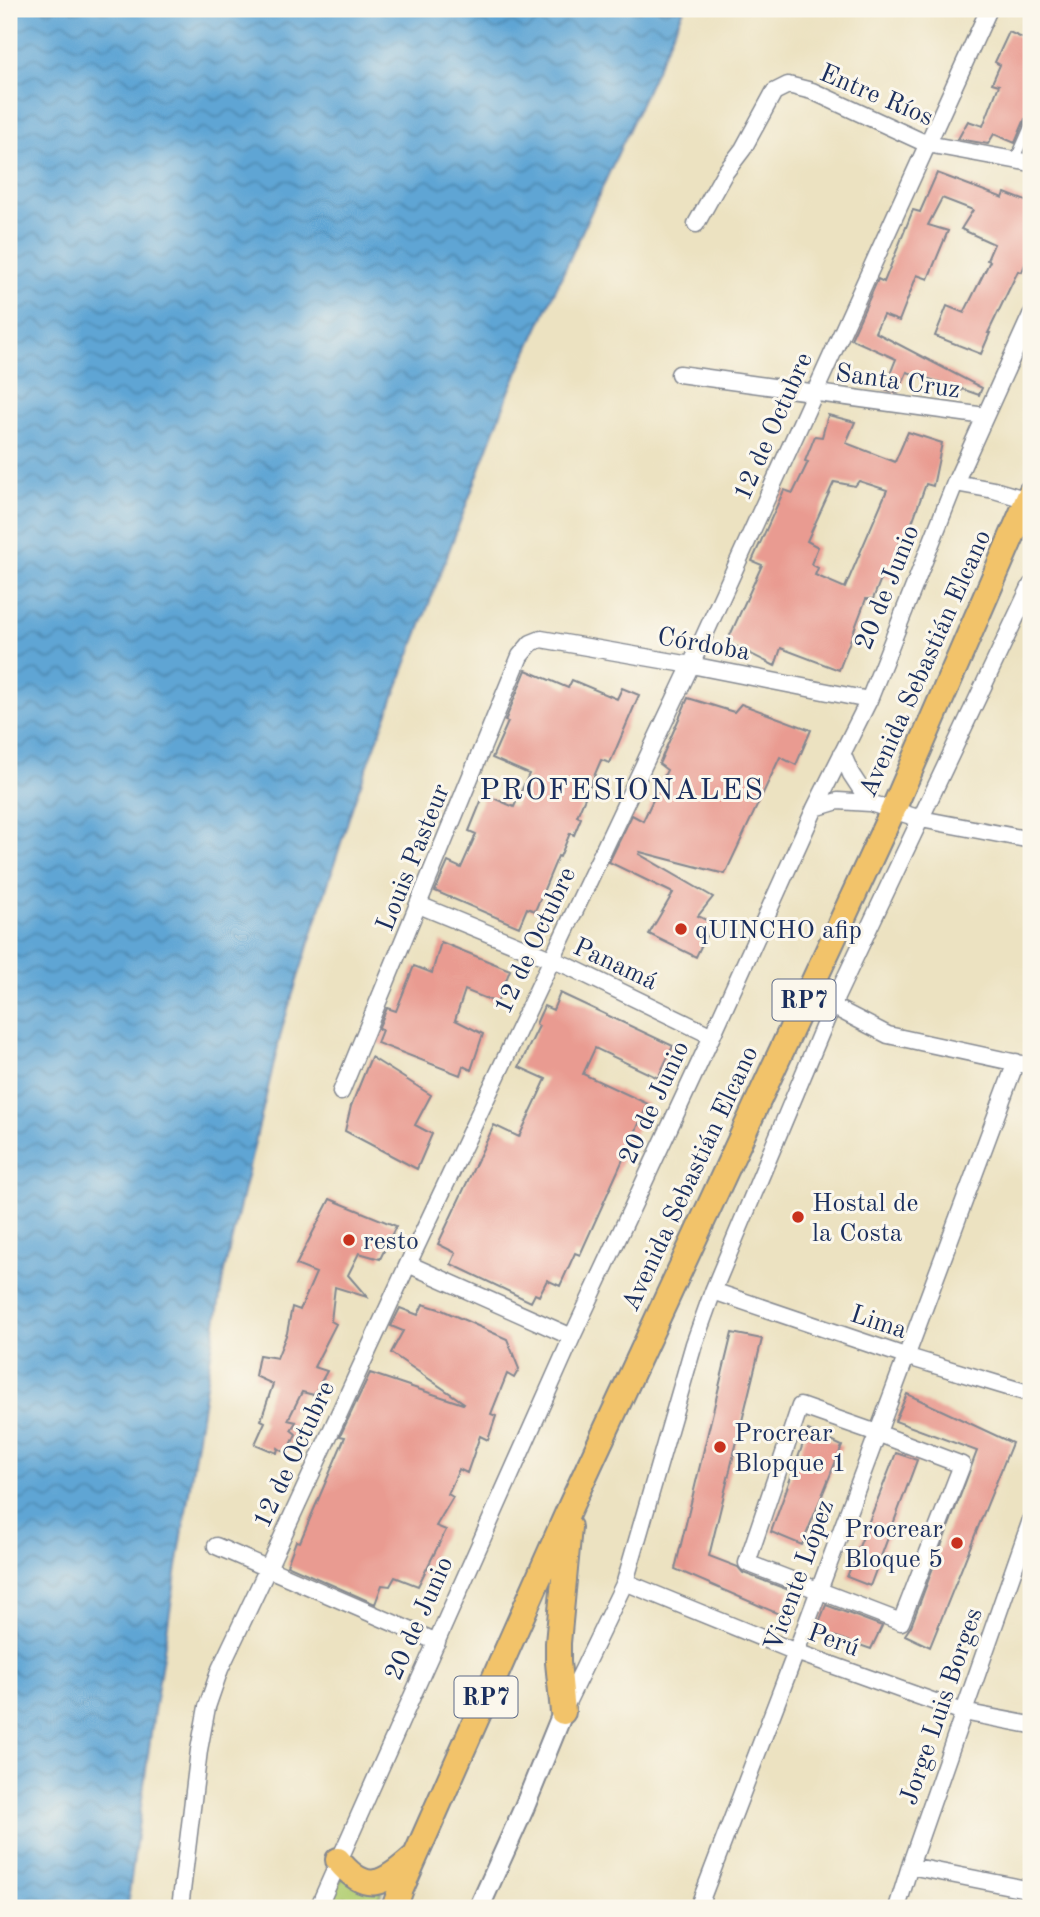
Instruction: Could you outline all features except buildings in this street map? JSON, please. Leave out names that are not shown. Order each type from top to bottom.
[{"type":"main road","name":"Avenida Sebastián Elcano","points":[[394,1902],[881,806],[1030,498]]},
{"type":"main road","points":[[563,1712],[558,1643],[571,1505]]},
{"type":"main road","points":[[338,1860],[347,1872],[361,1882],[373,1883],[400,1869],[416,1855]]},
{"type":"street","name":"12 de Octubre","points":[[180,1908],[199,1750],[207,1707],[220,1668],[691,665],[989,9]]},
{"type":"street","name":"Entre Ríos","points":[[696,224],[724,174],[743,149],[774,92],[789,85],[812,91],[927,144],[1031,163]]},
{"type":"street","name":"20 de Junio","points":[[318,1908],[572,1337],[815,808],[869,700],[955,483],[1031,316]]},
{"type":"street","name":"Santa Cruz","points":[[678,374],[985,416]]},
{"type":"street","points":[[955,483],[1030,498]]},
{"type":"street","points":[[479,1908],[563,1712],[625,1582],[694,1344],[713,1291],[832,1006],[1031,585]]},
{"type":"street","name":"Córdoba","points":[[531,643],[541,639],[869,700]]},
{"type":"street","name":"Louis Pasteur","points":[[341,1092],[520,656],[531,643]]},
{"type":"street","points":[[842,753],[850,774],[881,806]]},
{"type":"street","points":[[815,808],[838,801],[881,806],[921,819],[1031,840]]},
{"type":"street","name":"Panamá","points":[[419,905],[552,960],[712,1036]]},
{"type":"street","points":[[832,1006],[888,1035],[1024,1064]]},
{"type":"street","name":"Vicente López","points":[[698,1908],[905,1356],[1024,1064]]},
{"type":"street","points":[[408,1264],[572,1337]]},
{"type":"street","name":"Lima","points":[[713,1291],[905,1356],[1031,1394]]},
{"type":"street","points":[[800,1406],[962,1465],[901,1622],[818,1591],[747,1563],[800,1406]]},
{"type":"street","name":"Jorge Luis Borges","points":[[897,1908],[1031,1520]]},
{"type":"street","points":[[216,1546],[437,1642]]},
{"type":"street","name":"Perú","points":[[625,1582],[796,1652],[963,1712],[1031,1725]]},
{"type":"street","points":[[910,1867],[1031,1890]]},
{"type":"lane","points":[[1015,159],[1031,122]]},
{"type":"green space","points":[[342,1877],[382,1891],[374,1908],[329,1908]]},
{"type":"water","points":[[9,9],[684,9],[511,387],[354,802],[283,1025],[224,1272],[154,1712],[127,1908],[9,1908]]},
{"type":"place","name":"qUINCHO afip","points":[[681,929]]},
{"type":"place","name":"Hostal de la Costa","points":[[798,1217]]},
{"type":"place","name":"resto","points":[[349,1240]]},
{"type":"place","name":"Procrear Blopque 1","points":[[720,1447]]},
{"type":"place","name":"Procrear Bloque 5","points":[[957,1543]]},
{"type":"district","name":"PROFESIONALES","points":[[622,789]]}]
